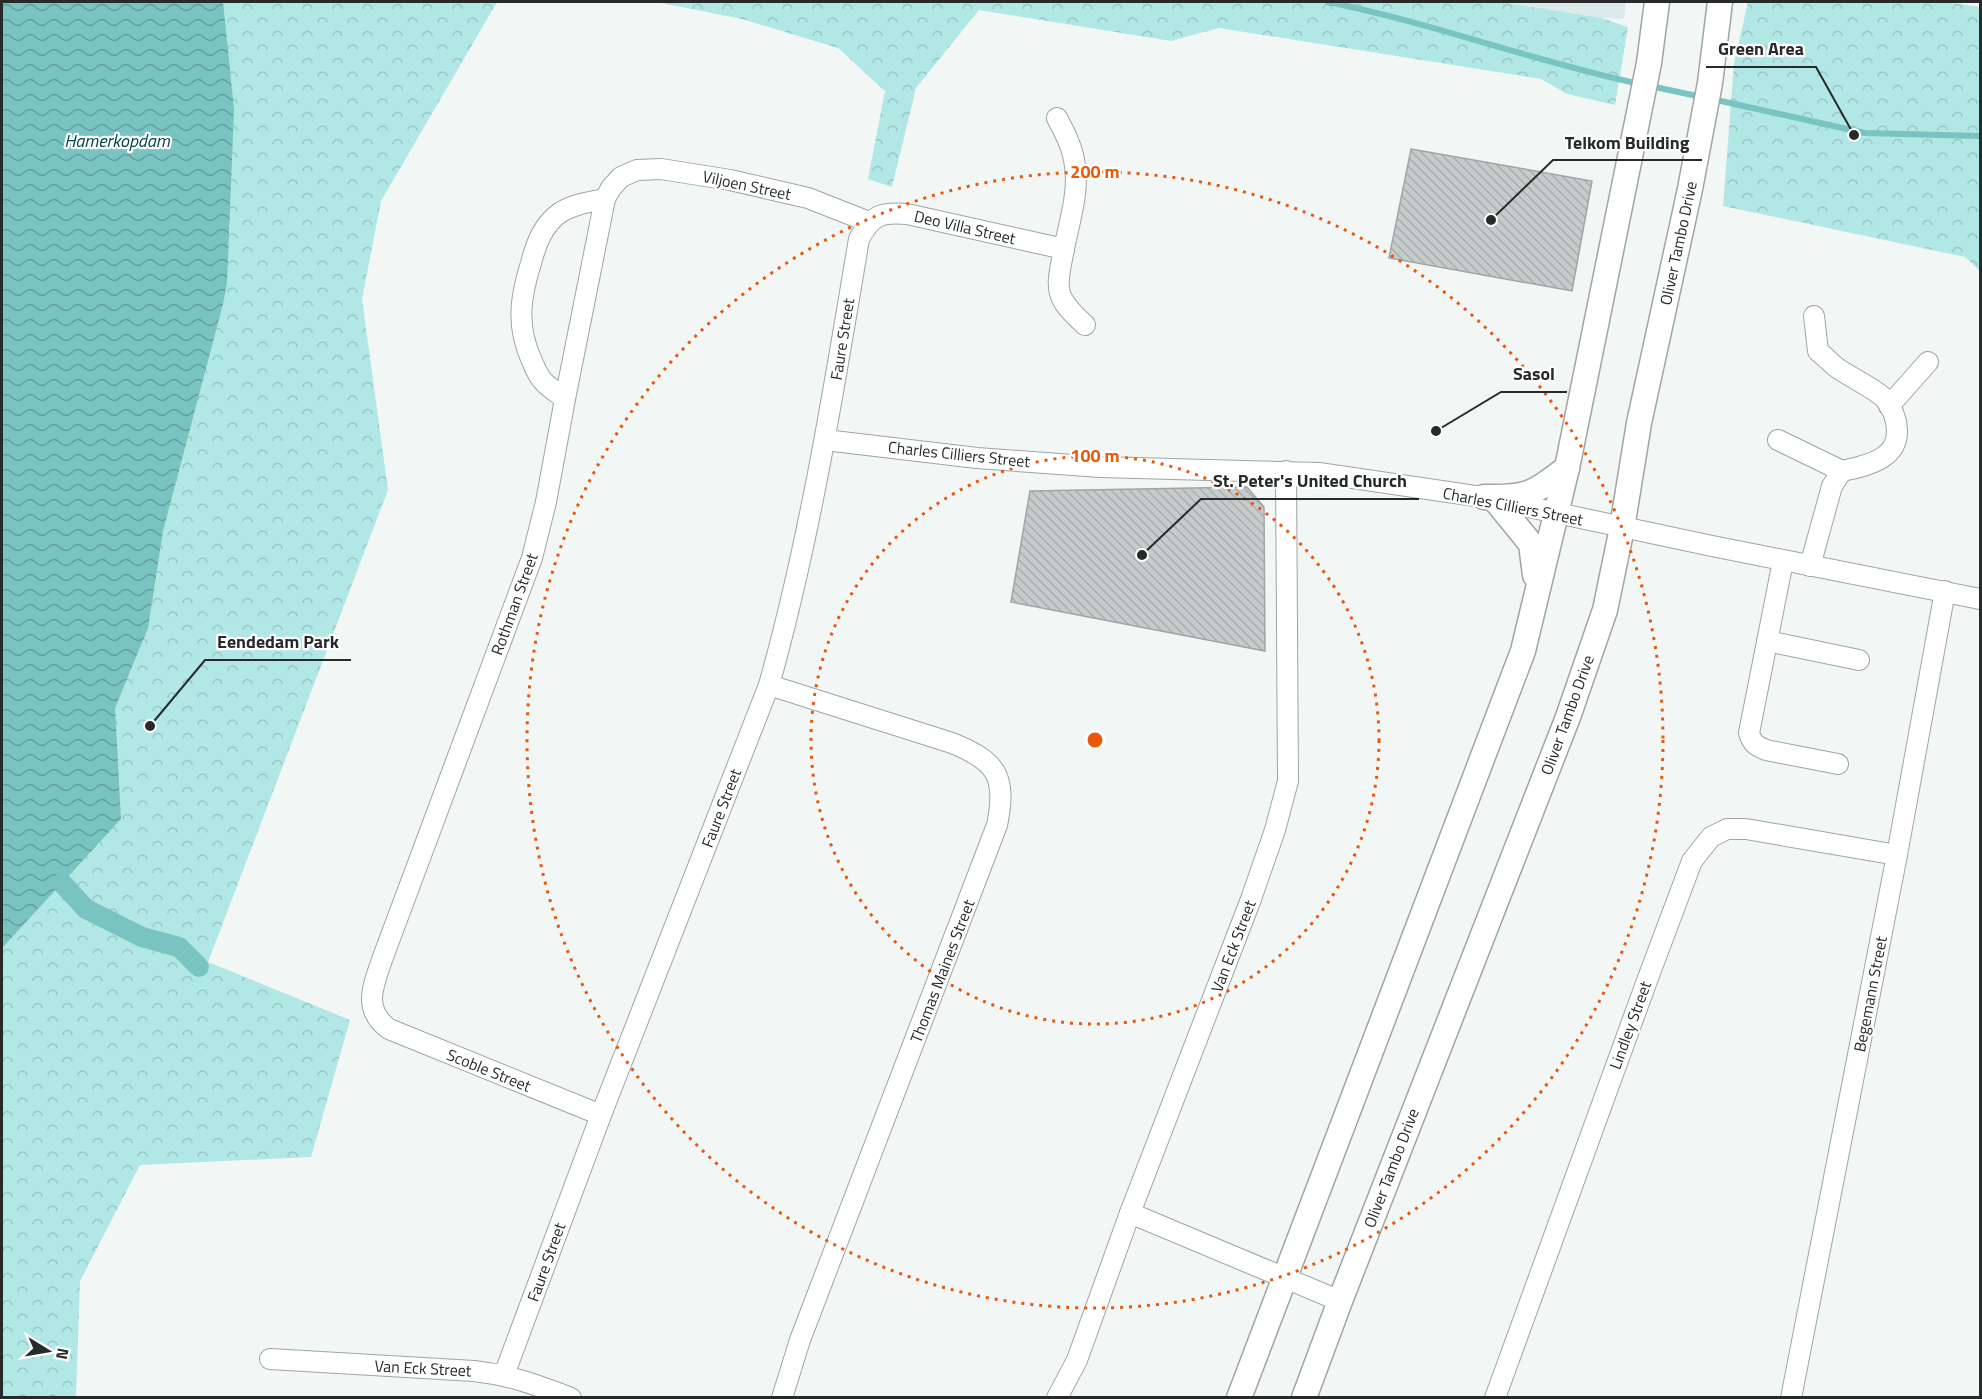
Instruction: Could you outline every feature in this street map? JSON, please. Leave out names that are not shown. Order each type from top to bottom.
[{"type":"street","points":[[1239,1398],[1523,651],[1554,514],[1567,468],[1649,63],[1657,2]]},
{"type":"street","name":"Oliver Tambo Drive","points":[[1304,1398],[1340,1300],[1568,717],[1605,610],[1622,528],[1639,423],[1704,116],[1720,2]]},
{"type":"street","points":[[1058,118],[1070,145],[1075,165],[1076,183],[1058,282],[1059,294],[1068,310],[1085,325]]},
{"type":"street","name":"Viljoen Street","points":[[621,177],[637,170],[662,169],[730,180],[808,198],[868,222]]},
{"type":"street","name":"Rothman Street","points":[[379,1021],[373,1010],[374,982],[532,558],[546,502],[605,200],[611,188],[621,177]]},
{"type":"street","points":[[565,399],[542,380],[528,353],[520,313],[524,286],[536,245],[547,225],[559,213],[573,206],[605,200]]},
{"type":"street","name":"Deo Villa Street","points":[[868,222],[883,214],[907,214],[1064,249]]},
{"type":"street","name":"Faure Street","points":[[504,1375],[601,1115],[769,685],[786,624],[825,440],[859,238],[868,222]]},
{"type":"street","points":[[1778,440],[1842,471],[1868,465],[1887,455],[1896,442],[1897,427],[1894,414],[1886,399],[1836,367],[1818,351],[1814,316]]},
{"type":"street","points":[[1889,406],[1928,362]]},
{"type":"street","name":"Charles Cilliers Street","points":[[825,440],[977,458],[1100,467],[1319,473],[1489,499],[1783,561],[1980,599]]},
{"type":"street","points":[[1489,499],[1530,494],[1542,488],[1567,468]]},
{"type":"street","name":"Van Eck Street","points":[[1057,1398],[1077,1360],[1130,1213],[1251,899],[1275,830],[1288,782],[1286,471]]},
{"type":"street","points":[[1810,566],[1832,486],[1842,471]]},
{"type":"street","points":[[1489,499],[1531,544],[1535,561],[1534,607]]},
{"type":"street","points":[[1783,561],[1749,726],[1752,741],[1756,746],[1766,750],[1838,764]]},
{"type":"street","name":"Begemann Street","points":[[1791,1398],[1897,855],[1945,591]]},
{"type":"street","points":[[1767,640],[1859,660]]},
{"type":"street","name":"Thomas Maines Street","points":[[769,685],[952,743],[973,752],[987,762],[995,773],[1001,789],[997,825],[800,1340],[782,1398]]},
{"type":"street","name":"Lindley Street","points":[[1495,1398],[1692,861],[1711,837],[1727,829],[1746,829],[1897,855]]},
{"type":"street","name":"Scoble Street","points":[[379,1021],[389,1029],[601,1115]]},
{"type":"street","points":[[1130,1213],[1340,1300]]},
{"type":"street","name":"Van Eck Street","points":[[270,1359],[474,1371],[525,1380],[571,1398]]},
{"type":"shaded area","points":[[1500,2],[1626,2],[1624,19],[1602,18]]},
{"type":"green space","points":[[2,2],[497,2],[381,201],[362,299],[388,490],[208,962],[350,1020],[311,1157],[140,1165],[80,1281],[76,1397],[2,1398]]},
{"type":"green space","points":[[656,2],[1500,2],[1602,18],[1628,27],[1615,105],[1567,94],[1541,79],[1219,28],[1171,41],[979,10],[916,88],[892,187],[868,179],[885,91],[838,48],[742,19]]},
{"type":"green space","points":[[1748,2],[1948,2],[1980,7],[1980,271],[1965,257],[1723,206],[1734,63]]},
{"type":"water","name":"Hamerkopdam","points":[[2,2],[223,2],[234,109],[227,283],[223,304],[163,531],[148,628],[115,708],[121,819],[2,948]]},
{"type":"building","points":[[1411,149],[1592,181],[1572,291],[1389,258]]},
{"type":"building","points":[[1247,487],[1264,507],[1265,651],[1011,602],[1030,491]]},
{"type":"waterway","points":[[1328,2],[1640,84]]},
{"type":"waterway","points":[[1650,86],[1702,97]]},
{"type":"waterway","points":[[1712,99],[1865,133],[1980,136]]},
{"type":"waterway","points":[[62,883],[86,909],[142,937],[179,947],[199,967]]},
{"type":"place","name":"Green Area","points":[[1854,135]]},
{"type":"place","name":"Telkom Building","points":[[1491,220]]},
{"type":"place","name":"Sasol","points":[[1436,431]]},
{"type":"place","name":"St. Peter's United Church","points":[[1142,555]]},
{"type":"place","name":"Eendedam Park","points":[[150,726]]}]
